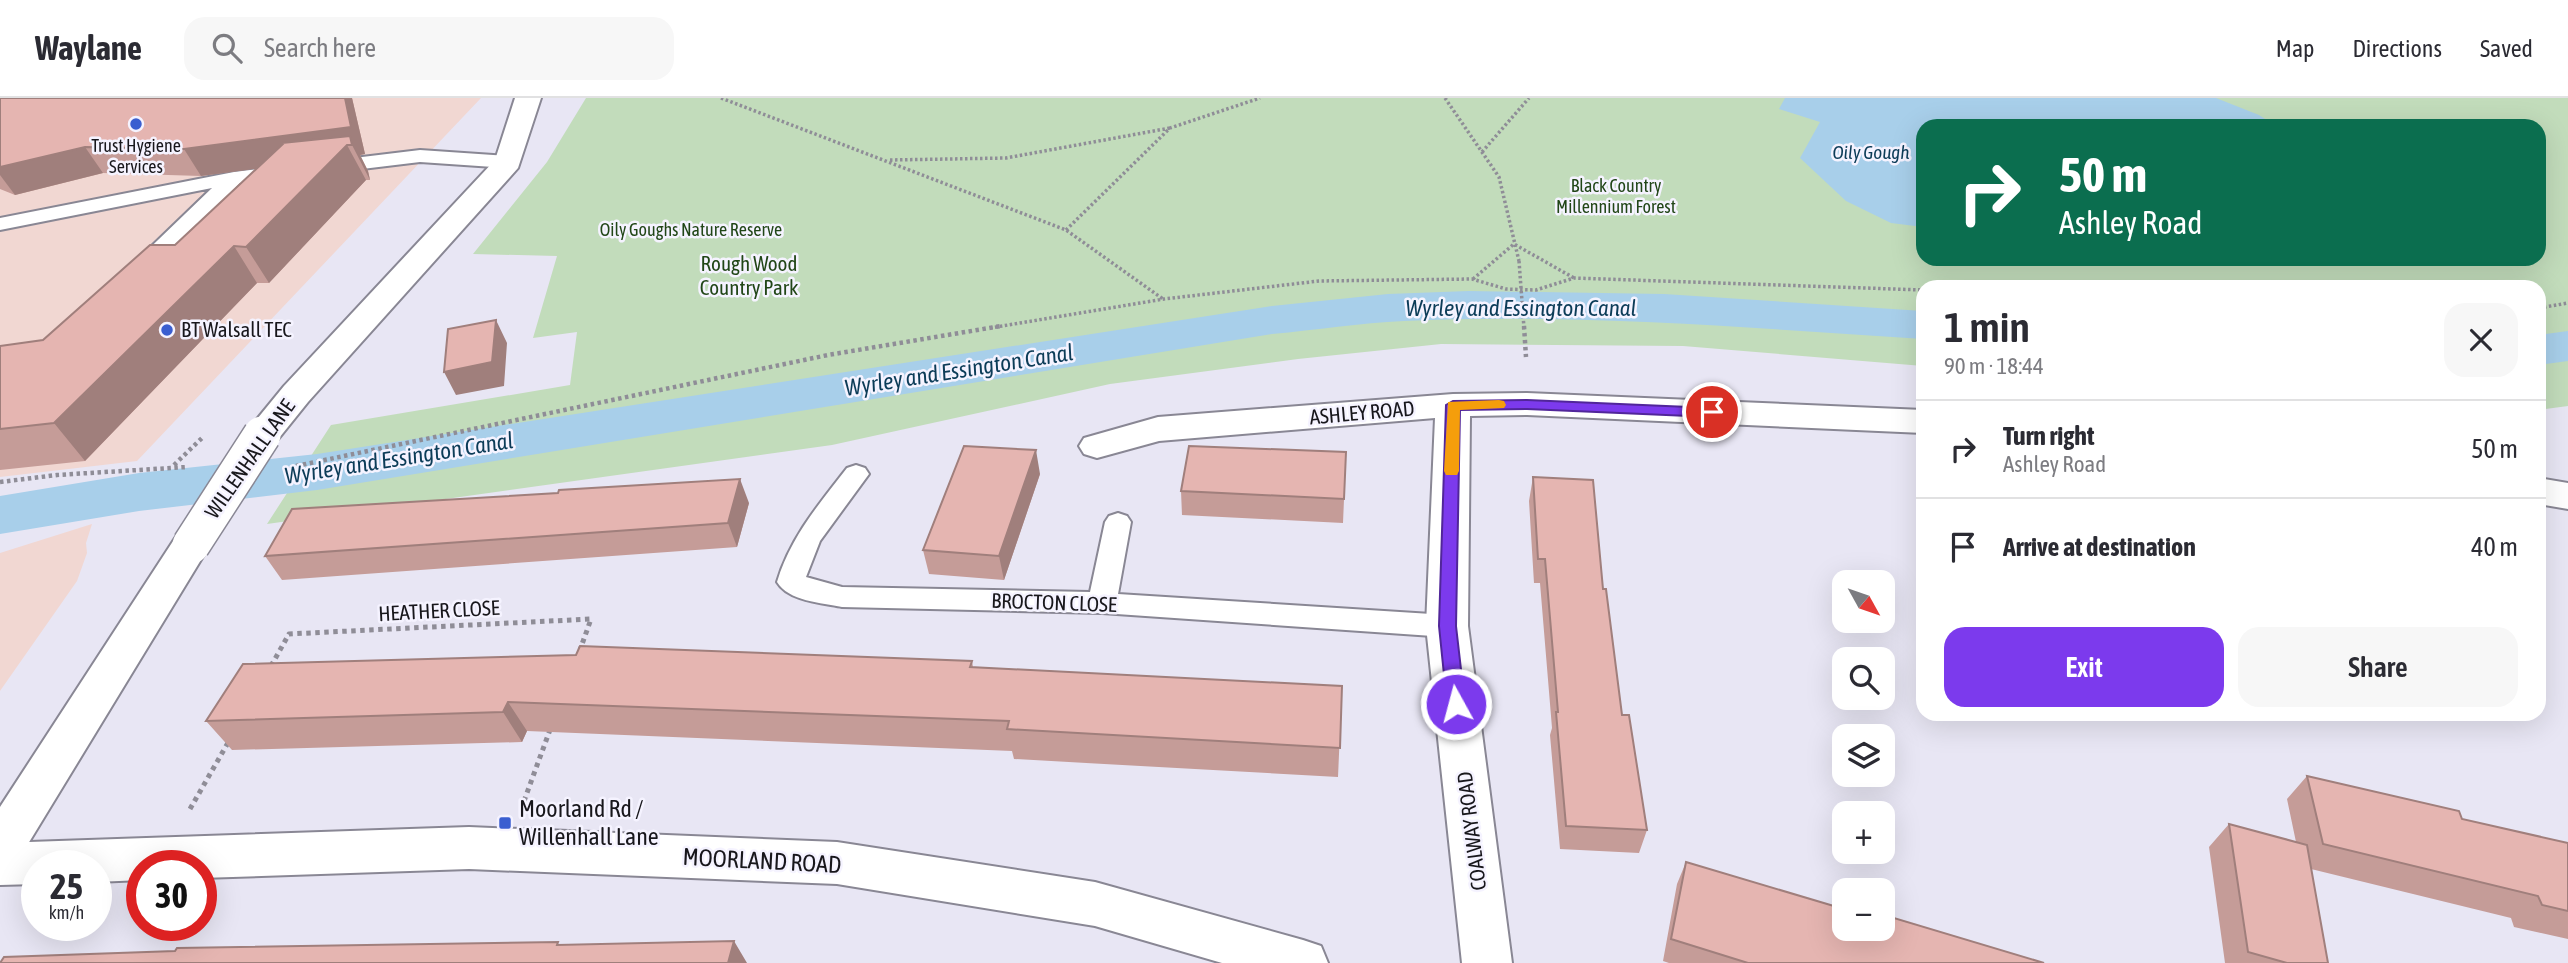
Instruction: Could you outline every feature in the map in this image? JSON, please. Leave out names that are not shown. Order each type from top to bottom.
[{"type":"street","name":"WILLENHALL LANE","points":[[0,847],[262,435],[296,394],[508,162],[528,98]]},
{"type":"street","name":"ASHLEY ROAD","points":[[1097,446],[1158,429],[1453,405],[1527,404],[1916,422]]},
{"type":"street","name":"COALWAY ROAD","points":[[1453,405],[1447,626],[1487,963]]},
{"type":"street","points":[[2546,492],[2568,496]]},
{"type":"street","name":"MOORLAND ROAD","points":[[217,857],[506,849],[837,863],[1095,904],[1303,963]]},
{"type":"street","name":"MOORLAND ROAD","points":[[0,864],[126,860]]},
{"type":"lane","points":[[0,224],[234,178],[421,156],[508,162]]},
{"type":"lane","points":[[127,282],[234,178]]},
{"type":"lane","name":"BROCTON CLOSE","points":[[856,474],[807,538],[795,561],[791,582],[811,591],[842,597],[1102,603],[1447,626]]},
{"type":"lane","points":[[1102,603],[1118,522]]},
{"type":"path","points":[[722,98],[1066,230],[1164,299]]},
{"type":"path","points":[[885,160],[1006,158],[1170,128],[1260,98]]},
{"type":"path","points":[[1445,98],[1499,177],[1519,261],[1526,357]]},
{"type":"path","points":[[1482,152],[1529,98]]},
{"type":"path","points":[[1066,230],[1170,128]]},
{"type":"path","points":[[1514,243],[1574,278]]},
{"type":"path","points":[[1472,279],[1514,243]]},
{"type":"path","points":[[289,468],[828,355],[1164,299],[1319,281],[1472,279],[1506,289],[1536,290],[1574,278],[1916,290]]},
{"type":"path","points":[[2546,307],[2568,303]]},
{"type":"path","points":[[174,466],[211,428]]},
{"type":"path","points":[[0,482],[174,466],[200,468]]},
{"type":"path","name":"HEATHER CLOSE","points":[[269,670],[289,634],[592,619],[578,656]]},
{"type":"path","points":[[506,849],[555,718]]},
{"type":"path","points":[[167,850],[236,730]]},
{"type":"shaded area","points":[[0,98],[481,98],[137,461],[0,477]]},
{"type":"shaded area","points":[[92,524],[86,543],[87,553],[77,581],[0,691],[0,553]]},
{"type":"green space","name":"Rough Wood Country Park","points":[[586,98],[2568,98],[2568,406],[2546,409],[2546,280],[1916,280],[1916,365],[1683,346],[1441,344],[1298,359],[1110,384],[832,445],[267,524],[331,425],[570,385],[577,332],[533,338],[557,256],[473,254],[547,162]]},
{"type":"water","name":"Oily Gough","points":[[1785,98],[2216,98],[2265,119],[1916,119],[1916,226],[1891,223],[1846,201],[1800,158],[1820,122],[1779,109]]},
{"type":"building","points":[[0,98],[345,98],[351,127],[184,149],[85,147],[0,167]]},
{"type":"building","points":[[350,136],[352,145],[347,145],[246,247],[234,246],[54,423],[0,429],[0,346],[43,340],[150,245],[175,245],[282,143]]},
{"type":"building","points":[[496,320],[492,362],[444,372],[448,329]]},
{"type":"building","points":[[964,446],[1036,450],[999,556],[923,550]]},
{"type":"building","points":[[1189,446],[1346,452],[1344,499],[1181,491]]},
{"type":"building","points":[[1533,477],[1593,480],[1603,589],[1606,589],[1622,715],[1629,715],[1647,830],[1566,826],[1545,559],[1538,559]]},
{"type":"building","points":[[740,479],[728,523],[265,556],[292,509]]},
{"type":"building","points":[[580,646],[972,661],[970,667],[1342,686],[1340,748],[1007,729],[1009,721],[508,702],[503,712],[206,721],[243,664],[576,655]]},
{"type":"building","points":[[2307,776],[2459,811],[2462,819],[2568,843],[2568,911],[2542,905],[2538,896],[2323,844]]},
{"type":"building","points":[[2229,824],[2307,845],[2328,963],[2287,963],[2248,952]]},
{"type":"building","points":[[1686,862],[1832,905],[1832,941],[1895,941],[1895,918],[2044,963],[1748,963],[1671,939]]},
{"type":"building","points":[[734,941],[728,963],[0,963],[4,957],[175,951],[177,948]]},
{"type":"waterway","name":"Wyrley and Essington Canal","points":[[0,515],[139,492],[317,472],[1272,320],[1354,311],[1469,305],[1599,306],[1729,311],[1916,324]]},
{"type":"waterway","name":"Wyrley and Essington Canal","points":[[2546,349],[2568,346]]},
{"type":"slow traffic","points":[[1451,471],[1453,405],[1499,405]]},
{"type":"place","name":"Trust Hygiene Services","points":[[136,124]]},
{"type":"place","name":"BT Walsall TEC","points":[[167,330]]},
{"type":"place","name":"Moorland Rd / Willenhall Lane","points":[[505,823]]},
{"type":"route","points":[[1456,704],[1447,626],[1453,405],[1527,404],[1712,412]]},
{"type":"park label","name":"Black Country Millennium Forest","points":[[1616,196]]},
{"type":"park label","name":"Oily Goughs Nature Reserve","points":[[691,230]]}]
